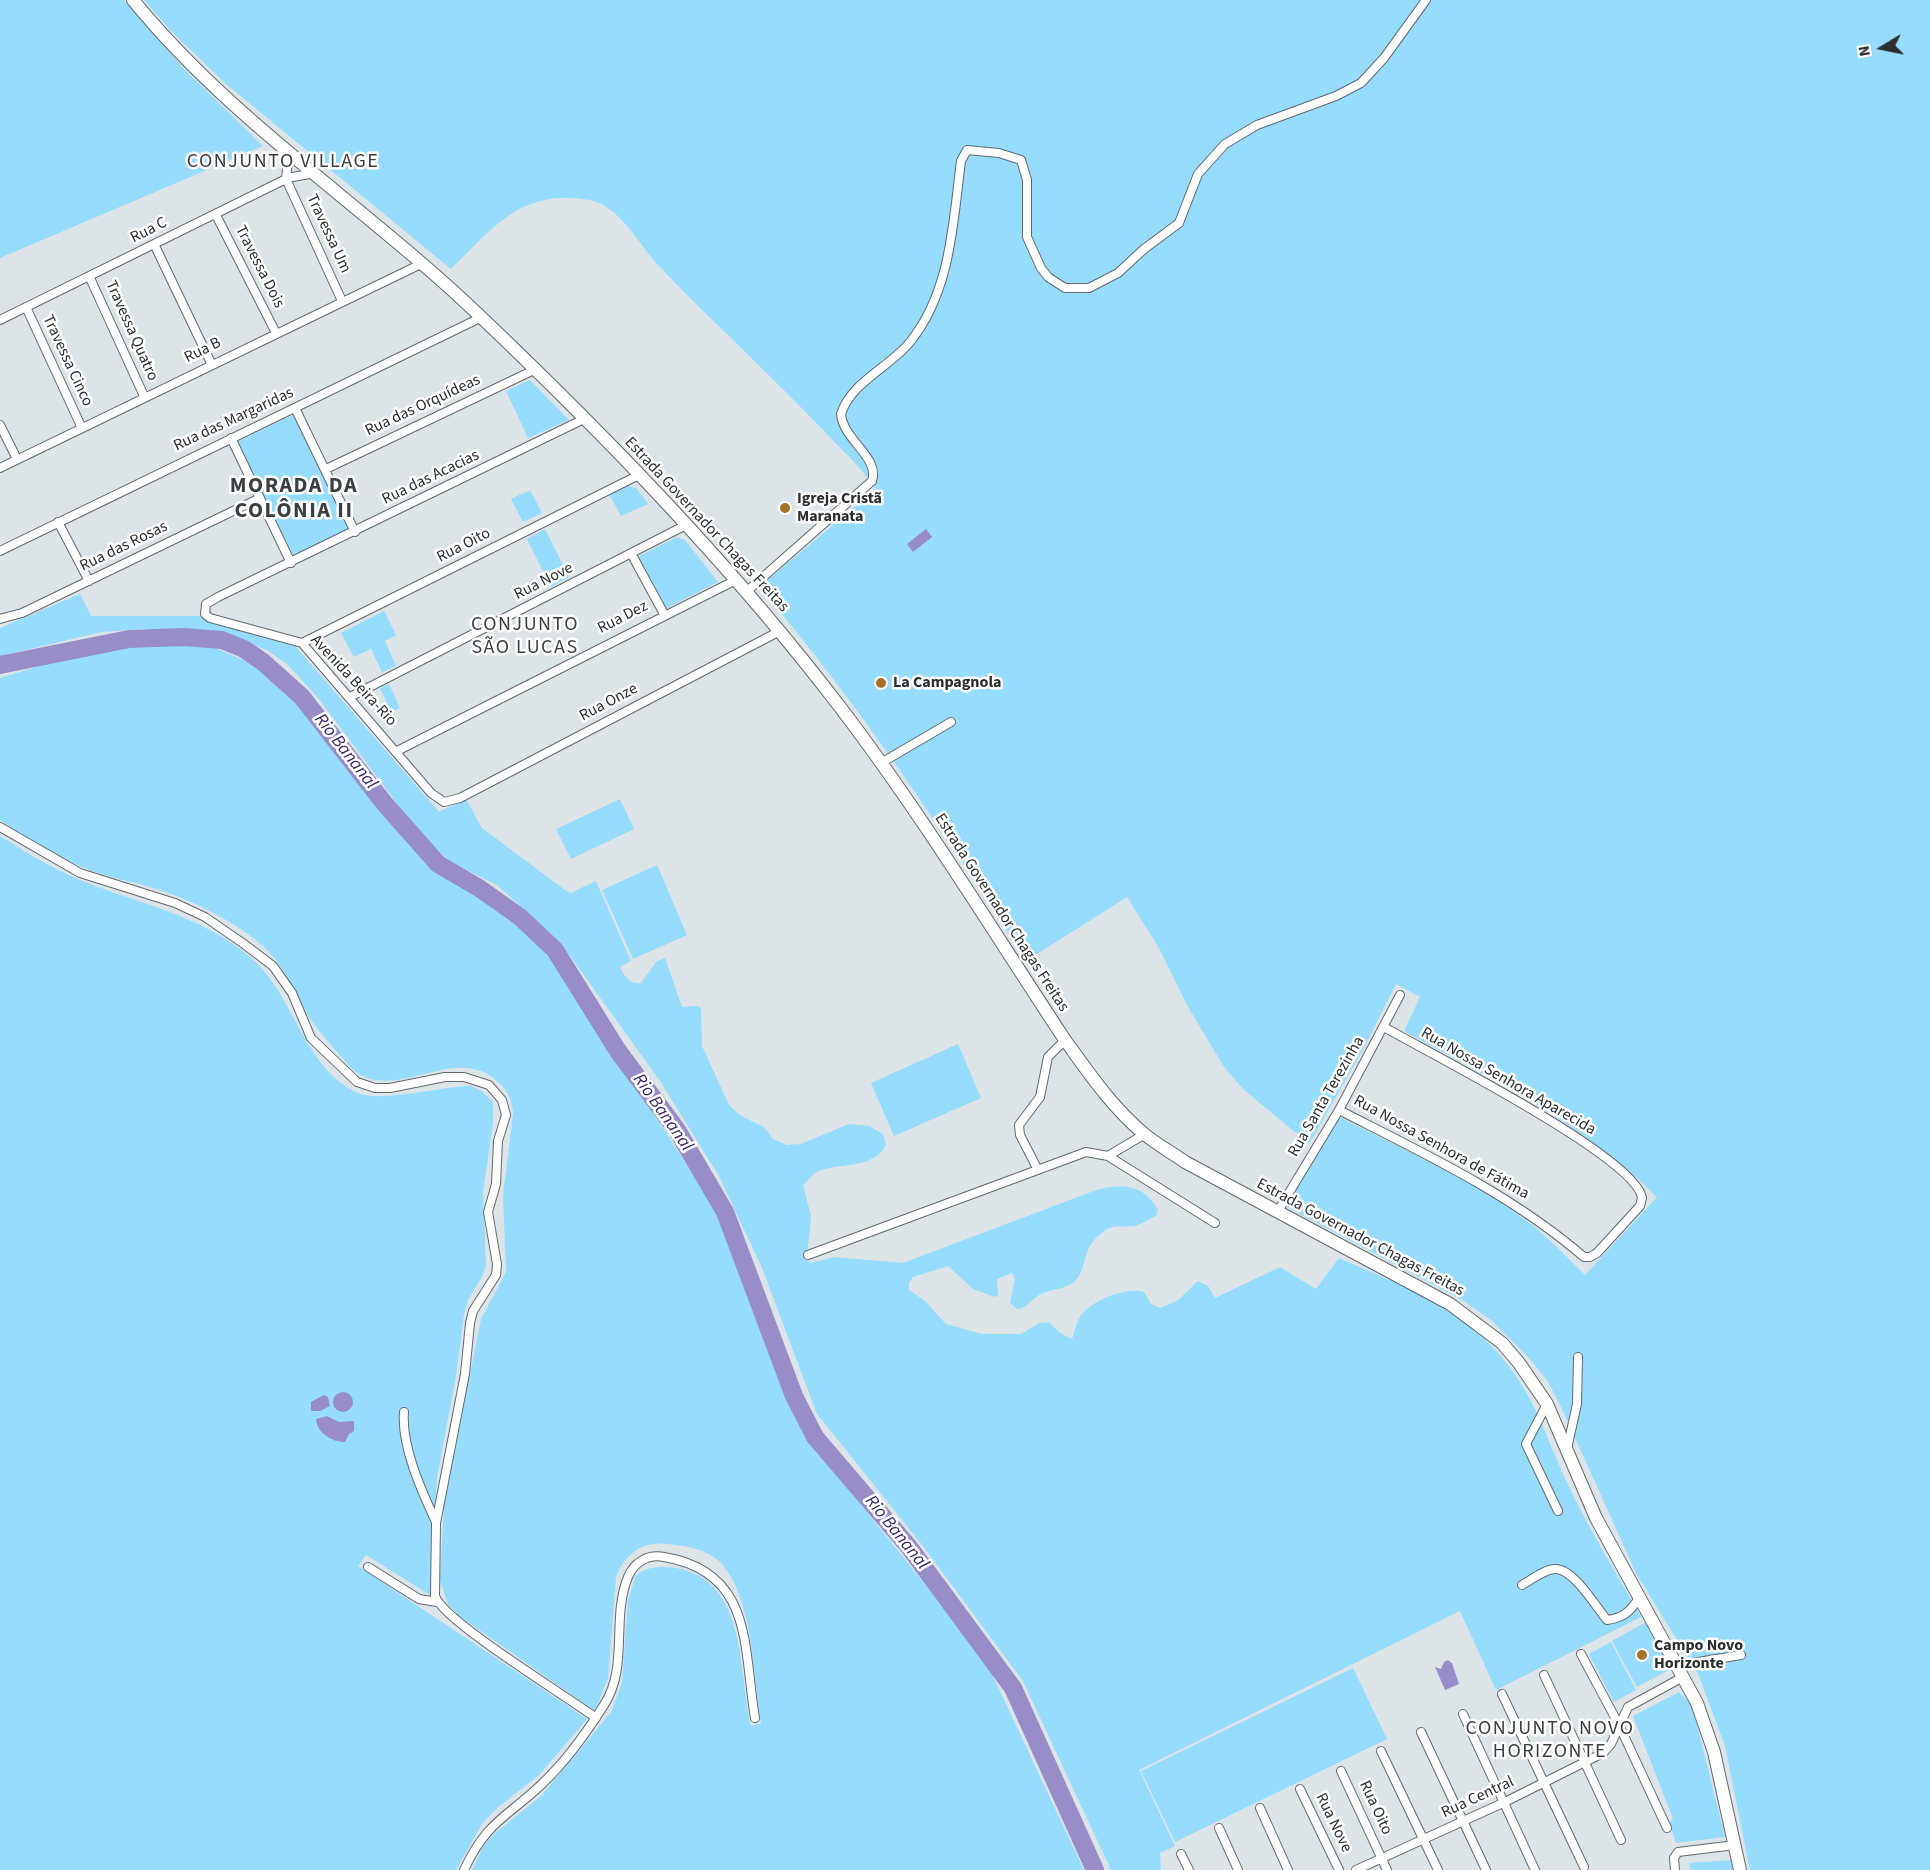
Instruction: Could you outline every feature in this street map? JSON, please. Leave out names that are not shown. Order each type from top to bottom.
[{"type":"main road","name":"Estrada Governador Chagas Freitas","points":[[134,0],[171,44],[210,83],[482,317],[639,475],[736,580],[780,631],[881,763],[1065,1040],[1108,1098],[1144,1134],[1185,1162],[1470,1317],[1508,1350],[1546,1404],[1596,1518],[1697,1704],[1714,1752],[1740,1870]]},
{"type":"street","points":[[746,592],[872,481],[871,462],[845,432],[841,414],[850,396],[910,342],[936,298],[946,263],[961,162],[967,150],[999,153],[1022,160],[1027,180],[1026,228],[1041,268],[1047,277],[1065,288],[1074,290],[1089,288],[1118,273],[1144,249],[1179,223],[1198,174],[1225,144],[1257,125],[1336,96],[1361,83],[1384,58],[1426,0]]},
{"type":"street","points":[[287,179],[290,152]]},
{"type":"street","name":"Rua C","points":[[0,320],[90,278],[287,179],[315,172]]},
{"type":"street","name":"Travessa Um","points":[[287,179],[342,302]]},
{"type":"street","name":"Travessa Dois","points":[[216,215],[276,333]]},
{"type":"street","points":[[155,246],[212,363]]},
{"type":"street","name":"Rua B","points":[[0,468],[81,426],[421,264]]},
{"type":"street","name":"Travessa Quatro","points":[[90,278],[144,396]]},
{"type":"street","name":"Travessa Cinco","points":[[26,308],[81,426]]},
{"type":"street","name":"Rua das Margaridas","points":[[0,551],[482,317]]},
{"type":"street","name":"Rua das Orquídeas","points":[[326,469],[534,370]]},
{"type":"street","points":[[295,408],[355,532]]},
{"type":"street","name":"Rua das Acacias","points":[[207,617],[204,610],[208,603],[584,419]]},
{"type":"street","points":[[0,425],[17,459]]},
{"type":"street","points":[[231,438],[291,563]]},
{"type":"street","name":"Rua Oito","points":[[302,644],[639,475]]},
{"type":"street","name":"Rua das Rosas","points":[[0,619],[14,617],[260,498]]},
{"type":"street","points":[[58,522],[89,581]]},
{"type":"street","name":"Rua Nove","points":[[350,697],[632,555],[686,525]]},
{"type":"street","points":[[632,555],[664,614]]},
{"type":"street","name":"Rua Dez","points":[[397,751],[664,614],[736,580]]},
{"type":"street","name":"Avenida Beira-Rio","points":[[207,617],[302,644],[431,793],[444,802],[452,800]]},
{"type":"street","name":"Rua Onze","points":[[452,800],[780,631]]},
{"type":"street","points":[[881,763],[951,722]]},
{"type":"street","points":[[0,827],[80,873],[175,903],[205,917],[244,944],[273,966],[292,993],[311,1038],[357,1082],[375,1088],[390,1088],[445,1077],[464,1077],[489,1084],[502,1100],[506,1115],[498,1141],[496,1184],[488,1212],[497,1264],[496,1275],[473,1311],[465,1374],[436,1522],[434,1586],[437,1602],[458,1623],[596,1718]]},
{"type":"street","name":"Rua Santa Terezinha","points":[[1278,1211],[1339,1110],[1400,995]]},
{"type":"street","name":"Rua Nossa Senhora Aparecida","points":[[1384,1027],[1575,1136],[1614,1164],[1641,1190],[1640,1206],[1597,1253],[1584,1257]]},
{"type":"street","points":[[1038,1170],[1020,1134],[1019,1125],[1040,1097],[1048,1058],[1065,1040]]},
{"type":"street","name":"Rua Nossa Senhora de Fátima","points":[[1339,1110],[1498,1194],[1528,1212],[1584,1257]]},
{"type":"street","points":[[1108,1156],[1144,1134]]},
{"type":"street","points":[[808,1255],[1076,1154],[1094,1152],[1108,1156],[1215,1223]]},
{"type":"street","points":[[1567,1453],[1577,1404],[1578,1357]]},
{"type":"street","points":[[1546,1404],[1526,1444],[1558,1511]]},
{"type":"street","points":[[404,1412],[405,1430],[418,1482],[436,1522]]},
{"type":"street","points":[[464,1870],[484,1833],[495,1821],[542,1784],[596,1718],[614,1685],[622,1598],[628,1578],[638,1563],[660,1556],[701,1567],[711,1574],[728,1596],[739,1618],[747,1649],[755,1718]]},
{"type":"street","points":[[368,1567],[419,1599],[437,1602]]},
{"type":"street","points":[[1522,1585],[1554,1569],[1565,1571],[1578,1582],[1607,1620],[1619,1619],[1631,1610],[1639,1598]]},
{"type":"street","points":[[1581,1654],[1619,1725],[1667,1828]]},
{"type":"street","name":"Rua Central","points":[[1356,1870],[1586,1762],[1610,1747],[1630,1705],[1681,1673],[1692,1663],[1742,1654]]},
{"type":"street","points":[[1544,1675],[1621,1840]]},
{"type":"street","points":[[1502,1694],[1584,1867]]},
{"type":"street","points":[[1462,1714],[1535,1870]]},
{"type":"street","points":[[1421,1732],[1486,1870]]},
{"type":"street","points":[[1381,1751],[1438,1870]]},
{"type":"street","name":"Rua Oito","points":[[1341,1771],[1387,1870]]},
{"type":"street","name":"Rua Nove","points":[[1300,1789],[1339,1870]]},
{"type":"street","points":[[1260,1808],[1288,1870]]},
{"type":"street","points":[[1219,1828],[1238,1870]]},
{"type":"street","points":[[1673,1869],[1674,1856],[1681,1851],[1736,1845]]},
{"type":"street","points":[[1181,1854],[1189,1870]]},
{"type":"shaded area","points":[[0,0],[124,0],[185,70],[263,146],[0,258]]},
{"type":"shaded area","points":[[144,0],[1930,0],[1930,1870],[1750,1870],[1725,1746],[1698,1674],[1637,1575],[1547,1380],[1492,1321],[1464,1301],[1285,1206],[1340,1117],[1439,1166],[1487,1194],[1539,1231],[1585,1275],[1657,1197],[1629,1171],[1569,1125],[1404,1031],[1420,997],[1396,984],[1365,1046],[1309,1144],[1243,1089],[1224,1067],[1188,1007],[1159,948],[1127,897],[1026,961],[932,816],[866,723],[759,587],[876,489],[856,464],[657,264],[627,226],[610,209],[589,200],[566,198],[527,205],[496,226],[451,269],[226,84],[171,31]]},
{"type":"shaded area","points":[[530,380],[569,420],[528,438],[506,391]]},
{"type":"shaded area","points":[[293,415],[350,529],[293,555],[237,442]]},
{"type":"shaded area","points":[[628,486],[636,488],[648,504],[621,516],[609,494]]},
{"type":"shaded area","points":[[530,490],[542,513],[523,522],[511,499]]},
{"type":"shaded area","points":[[545,529],[569,577],[551,587],[527,539]]},
{"type":"shaded area","points":[[926,529],[932,537],[913,552],[907,544]]},
{"type":"shaded area","points":[[677,537],[685,540],[718,582],[665,609],[637,557]]},
{"type":"shaded area","points":[[80,594],[91,616],[199,616],[295,646],[439,812],[466,799],[482,828],[565,890],[571,893],[596,881],[631,961],[620,967],[623,974],[631,981],[641,983],[657,961],[665,958],[682,1007],[701,1008],[702,1046],[729,1105],[741,1116],[764,1127],[773,1139],[787,1145],[801,1144],[849,1124],[869,1126],[883,1134],[886,1145],[873,1158],[817,1172],[803,1185],[811,1216],[807,1257],[810,1263],[834,1257],[903,1263],[1091,1192],[1120,1186],[1137,1190],[1152,1201],[1158,1210],[1156,1216],[1135,1226],[1115,1226],[1104,1231],[1087,1251],[1082,1271],[1074,1282],[1066,1287],[1039,1295],[1023,1308],[1017,1309],[1010,1303],[1015,1279],[1012,1273],[997,1279],[998,1295],[995,1297],[973,1289],[948,1266],[913,1277],[909,1283],[909,1290],[925,1301],[946,1324],[982,1334],[1021,1334],[1039,1323],[1049,1322],[1060,1333],[1072,1339],[1079,1319],[1085,1311],[1100,1300],[1118,1293],[1144,1292],[1151,1304],[1160,1308],[1177,1301],[1198,1281],[1208,1286],[1215,1298],[1280,1267],[1316,1289],[1339,1258],[1395,1283],[1450,1312],[1482,1337],[1499,1355],[1525,1390],[1578,1505],[1641,1617],[1496,1690],[1460,1611],[1139,1770],[1175,1846],[1160,1853],[1161,1870],[1111,1870],[1023,1681],[923,1546],[817,1414],[762,1268],[719,1176],[660,1081],[560,942],[497,885],[452,863],[431,844],[410,821],[319,699],[288,665],[267,650],[243,641],[203,632],[142,629],[102,632],[0,656],[0,628]]},
{"type":"shaded area","points":[[384,611],[396,635],[385,641],[396,666],[382,672],[371,649],[354,657],[341,633]]},
{"type":"shaded area","points":[[149,644],[195,644],[215,648],[253,664],[276,680],[303,705],[374,800],[428,865],[477,895],[515,924],[556,962],[716,1210],[780,1381],[806,1437],[946,1610],[991,1672],[1084,1870],[472,1870],[483,1847],[494,1834],[541,1796],[611,1712],[622,1683],[628,1600],[636,1575],[655,1567],[676,1568],[699,1576],[716,1590],[728,1609],[736,1632],[751,1726],[761,1723],[746,1618],[732,1579],[716,1558],[702,1551],[665,1544],[648,1545],[634,1552],[619,1569],[616,1577],[608,1678],[595,1711],[459,1616],[448,1604],[440,1581],[444,1505],[481,1319],[506,1272],[503,1196],[513,1114],[511,1100],[498,1082],[482,1072],[466,1068],[449,1069],[396,1080],[379,1080],[359,1074],[352,1069],[314,1024],[284,972],[264,947],[253,938],[212,912],[167,892],[103,875],[75,864],[42,847],[0,820],[0,678],[72,656]]},
{"type":"shaded area","points":[[389,684],[400,708],[391,712],[380,688]]},
{"type":"shaded area","points":[[620,799],[634,829],[571,859],[556,829]]},
{"type":"shaded area","points":[[0,836],[71,876],[165,910],[211,930],[232,943],[267,974],[324,1067],[339,1082],[358,1093],[381,1096],[471,1086],[482,1091],[493,1102],[493,1123],[483,1192],[486,1265],[482,1277],[468,1300],[464,1315],[456,1376],[437,1477],[430,1595],[366,1555],[358,1566],[587,1719],[540,1774],[496,1809],[482,1824],[456,1870],[0,1870]]},
{"type":"shaded area","points":[[657,865],[687,935],[633,959],[602,890]]},
{"type":"shaded area","points":[[958,1044],[981,1098],[894,1136],[871,1083]]},
{"type":"shaded area","points":[[343,1392],[350,1395],[353,1402],[350,1409],[343,1412],[336,1409],[333,1402],[336,1395]]},
{"type":"shaded area","points":[[324,1395],[328,1397],[330,1406],[320,1411],[311,1411],[311,1402]]},
{"type":"shaded area","points":[[327,1416],[339,1422],[354,1421],[354,1431],[349,1434],[345,1442],[330,1438],[319,1428],[316,1419]]},
{"type":"shaded area","name":"Campo Novo Horizonte","points":[[1646,1622],[1671,1669],[1637,1687],[1612,1641]]},
{"type":"shaded area","points":[[1611,1642],[1636,1690],[1614,1702],[1589,1654]]},
{"type":"shaded area","points":[[1448,1660],[1452,1663],[1459,1684],[1445,1690],[1435,1667],[1441,1669],[1444,1662]]},
{"type":"shaded area","points":[[1353,1668],[1387,1739],[1175,1842],[1141,1771]]},
{"type":"shaded area","points":[[1679,1692],[1692,1705],[1725,1837],[1676,1843],[1669,1822],[1673,1819],[1633,1716]]},
{"type":"shaded area","points":[[1731,1860],[1733,1870],[1691,1870],[1689,1863]]},
{"type":"waterway","name":"Rio Bananal","points":[[0,665],[129,639],[183,637],[222,640],[244,649],[263,662],[302,697],[384,803],[438,864],[479,888],[520,917],[555,950],[618,1051],[677,1130],[725,1212],[794,1396],[815,1437],[909,1547],[1013,1688],[1095,1870]]},
{"type":"place","name":"Igreja Cristã Maranata","points":[[785,508]]},
{"type":"place","name":"La Campagnola","points":[[881,683]]},
{"type":"place","name":"Campo Novo Horizonte","points":[[1642,1655]]},
{"type":"district","name":"CONJUNTO VILLAGE","points":[[283,163]]},
{"type":"district","name":"MORADA DA COLÔNIA II","points":[[294,500]]},
{"type":"district","name":"CONJUNTO SÃO LUCAS","points":[[525,638]]},
{"type":"district","name":"CONJUNTO NOVO HORIZONTE","points":[[1550,1742]]}]
